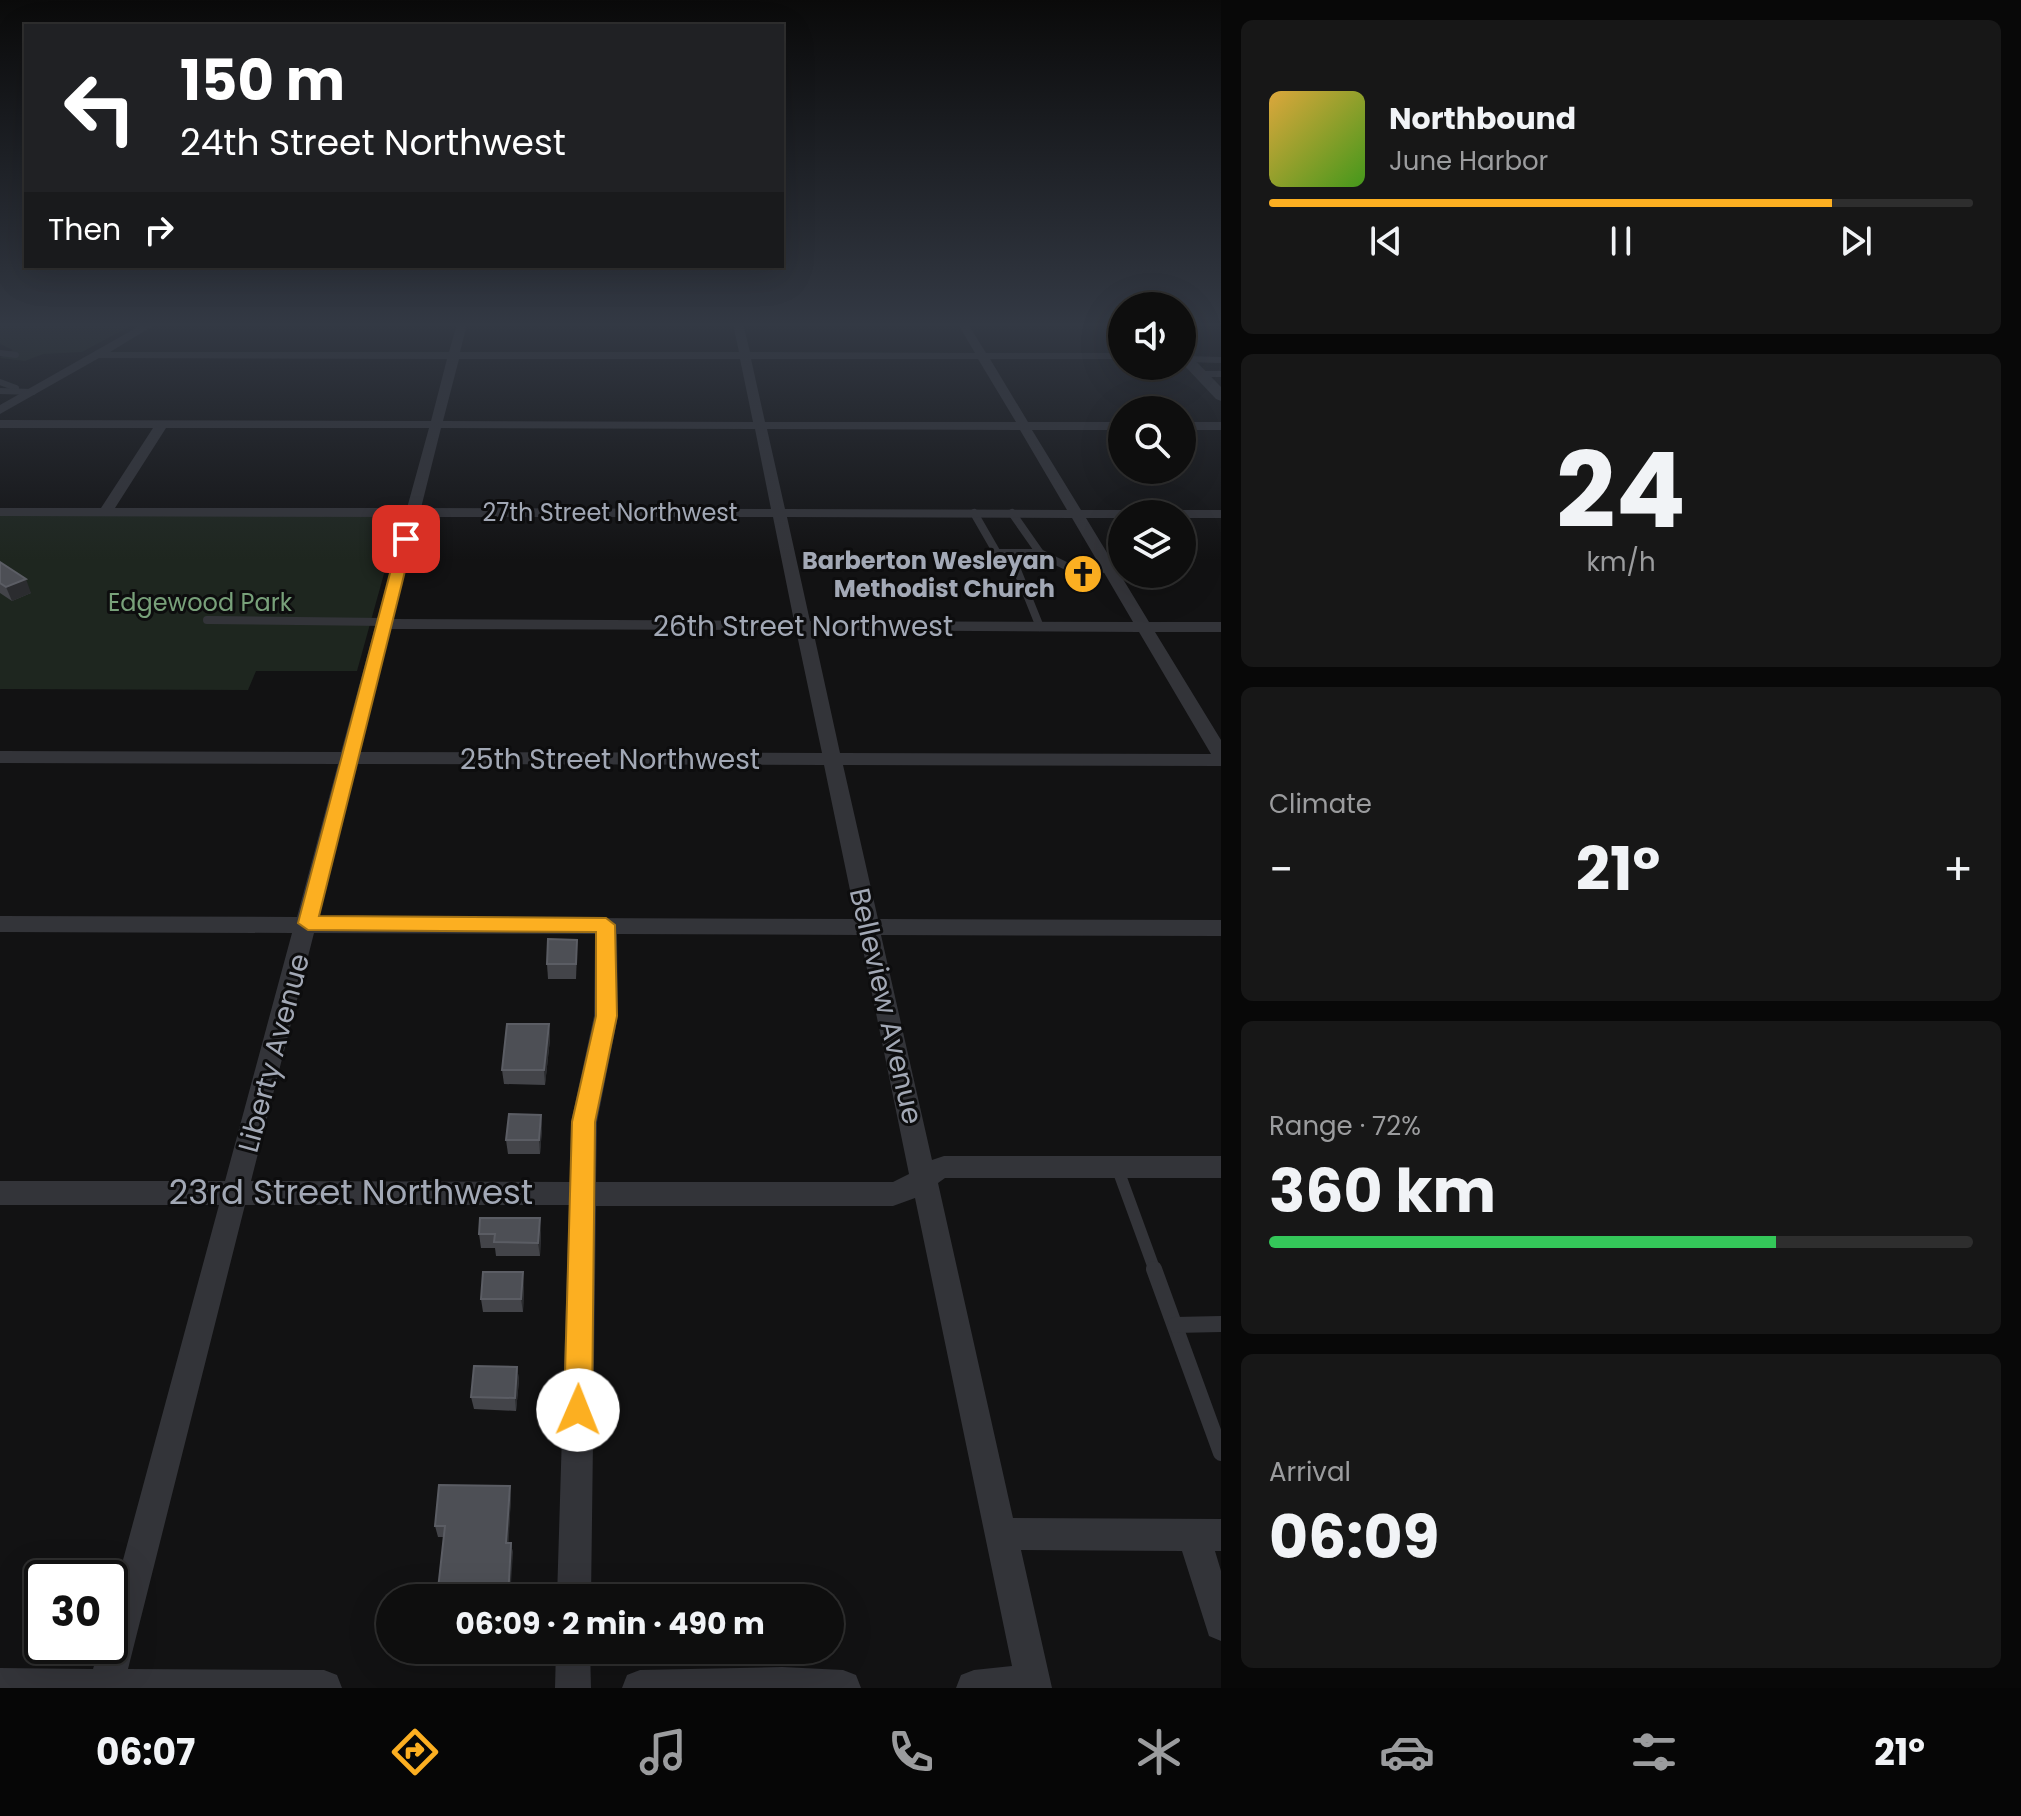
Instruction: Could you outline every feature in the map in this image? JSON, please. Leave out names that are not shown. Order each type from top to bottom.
[{"type":"street","name":"Liberty Avenue","points":[[106,1688],[442,403]]},
{"type":"street","name":"Belleview Avenue","points":[[754,403],[1033,1685]]},
{"type":"street","points":[[1012,403],[1108,564]]},
{"type":"street","points":[[0,424],[1108,426]]},
{"type":"street","points":[[105,512],[162,424]]},
{"type":"street","points":[[1196,426],[1221,426]]},
{"type":"street","name":"27th Street Northwest","points":[[0,512],[1221,514]]},
{"type":"street","points":[[1122,588],[1221,757]]},
{"type":"street","name":"26th Street Northwest","points":[[385,623],[1221,627]]},
{"type":"street","name":"25th Street Northwest","points":[[0,757],[1221,757]]},
{"type":"street","points":[[0,924],[1221,928]]},
{"type":"street","points":[[574,1584],[584,1122],[606,1016],[606,925]]},
{"type":"street","name":"23rd Street Northwest","points":[[0,1193],[582,1191],[893,1194],[912,1190],[934,1170],[944,1167],[1221,1167]]},
{"type":"street","points":[[1001,1534],[1207,1535],[1221,1624]]},
{"type":"street","points":[[573,1664],[573,1688]]},
{"type":"street","points":[[640,1688],[782,1685],[843,1688]]},
{"type":"street","points":[[974,1688],[1033,1685]]},
{"type":"street","points":[[0,1686],[324,1688]]},
{"type":"lane","points":[[974,513],[997,553],[1040,553]]},
{"type":"lane","points":[[1012,513],[1040,553],[1070,568],[1108,569]]},
{"type":"lane","points":[[1011,555],[1040,627]]},
{"type":"lane","points":[[207,620],[385,623]]},
{"type":"lane","points":[[1117,1167],[1221,1453]]},
{"type":"lane","points":[[1175,1325],[1221,1324]]},
{"type":"green space","name":"Edgewood Park","points":[[0,515],[400,516],[357,671],[256,671],[248,690],[0,689]]},
{"type":"building","points":[[0,562],[26,579],[6,587],[0,583]]},
{"type":"building","points":[[548,939],[577,940],[576,964],[547,964]]},
{"type":"building","points":[[507,1024],[549,1024],[544,1070],[502,1070]]},
{"type":"building","points":[[509,1114],[541,1115],[539,1140],[506,1140]]},
{"type":"building","points":[[480,1218],[540,1218],[538,1243],[494,1242],[495,1234],[479,1234]]},
{"type":"building","points":[[483,1272],[523,1272],[521,1299],[481,1299]]},
{"type":"building","points":[[474,1366],[517,1367],[515,1398],[471,1397]]},
{"type":"building","points":[[439,1485],[510,1486],[506,1543],[511,1543],[509,1584],[439,1584],[445,1526],[435,1526]]},
{"type":"place","name":"Barberton Wesleyan Methodist Church","points":[[1083,574]]},
{"type":"route","points":[[406,539],[308,923],[606,925],[606,1016],[584,1122],[578,1410]]}]
